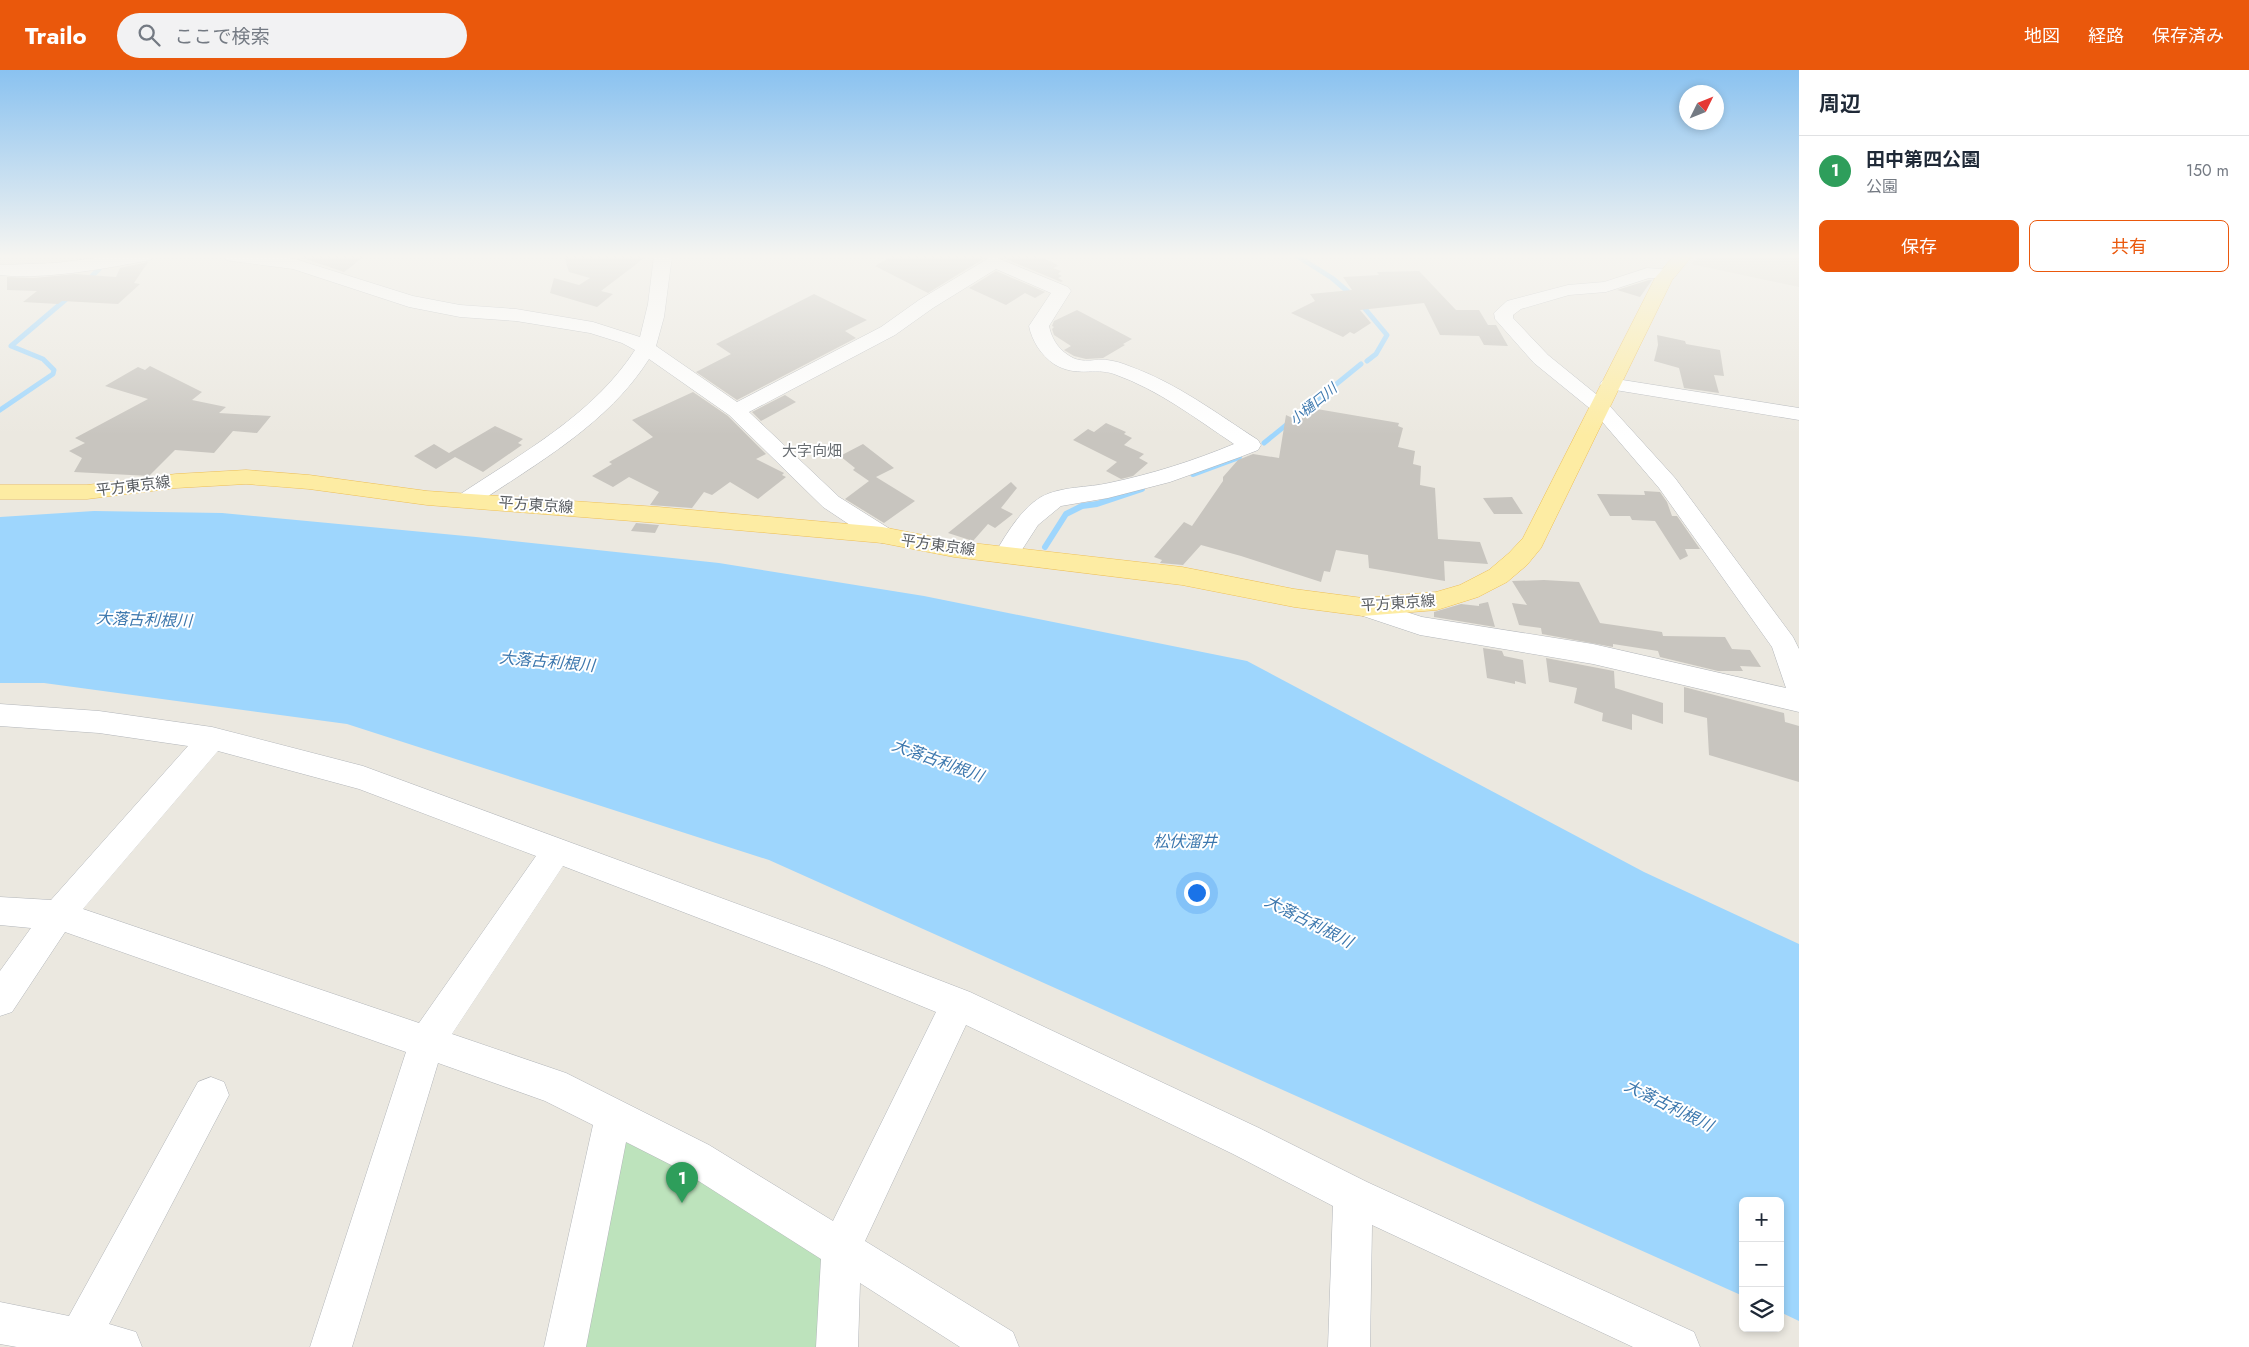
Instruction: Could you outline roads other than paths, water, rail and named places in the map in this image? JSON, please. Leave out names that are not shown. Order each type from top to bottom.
[{"type":"main road","name":"平方東京線","points":[[0,492],[87,492],[176,481],[246,477],[309,482],[427,498],[882,535],[954,548],[1182,576],[1294,598],[1363,607],[1437,601],[1469,591],[1498,576],[1533,542],[1645,316]]},
{"type":"street","points":[[520,316],[593,328],[629,339],[646,348],[736,411],[830,502],[882,535]]},
{"type":"street","points":[[466,500],[594,411],[626,380],[646,348],[655,316]]},
{"type":"street","points":[[736,411],[888,331],[910,316]]},
{"type":"street","points":[[1007,553],[1018,534],[1050,502],[1107,492],[1175,473],[1213,461],[1250,445],[1213,422],[1183,397],[1140,377],[1108,366],[1083,368],[1069,364],[1057,356],[1041,339],[1039,326],[1046,316]]},
{"type":"street","points":[[1503,316],[1504,319],[1541,359],[1600,407],[1667,483],[1791,640],[1799,686]]},
{"type":"street","points":[[1610,384],[1799,414]]},
{"type":"street","points":[[1363,607],[1420,626],[1593,654],[1799,701]]},
{"type":"street","points":[[0,715],[99,722],[212,738],[363,778],[557,850],[835,955],[958,1004],[1246,1141],[1353,1196],[1679,1347]]},
{"type":"street","points":[[0,1000],[58,915],[212,738]]},
{"type":"street","points":[[331,1347],[427,1041],[557,850]]},
{"type":"street","points":[[0,911],[58,915],[553,1086],[696,1158],[998,1347]]},
{"type":"street","points":[[837,1347],[841,1248],[958,1004]]},
{"type":"street","points":[[79,1339],[211,1094]]},
{"type":"street","points":[[565,1347],[613,1116]]},
{"type":"street","points":[[1349,1347],[1353,1196]]},
{"type":"street","points":[[0,1324],[121,1347]]},
{"type":"water","name":"松伏溜井","points":[[94,511],[222,513],[476,537],[719,563],[924,596],[1247,661],[1644,872],[1799,944],[1799,1321],[1784,1314],[1784,1197],[1739,1197],[1739,1294],[769,860],[347,724],[44,683],[0,683],[0,517]]},
{"type":"waterway","points":[[0,410],[53,374],[54,370],[43,359],[11,346],[47,316]]},
{"type":"waterway","name":"小樋口川","points":[[1367,361],[1376,354],[1387,335],[1371,316]]},
{"type":"waterway","name":"小樋口川","points":[[1264,443],[1361,364]]},
{"type":"waterway","name":"小樋口川","points":[[1193,474],[1239,457]]},
{"type":"waterway","name":"小樋口川","points":[[1045,547],[1066,514],[1082,506],[1097,504],[1142,489]]},
{"type":"place","name":"田中第四公園","points":[[682,1203]]},
{"type":"district","name":"大字向畑","points":[[812,451]]},
{"type":"water label","name":"大落古利根川","points":[[144,619]]},
{"type":"water label","name":"大落古利根川","points":[[547,661]]},
{"type":"water label","name":"大落古利根川","points":[[938,760]]},
{"type":"water label","name":"大落古利根川","points":[[1309,921]]},
{"type":"water label","name":"大落古利根川","points":[[1669,1105]]}]
